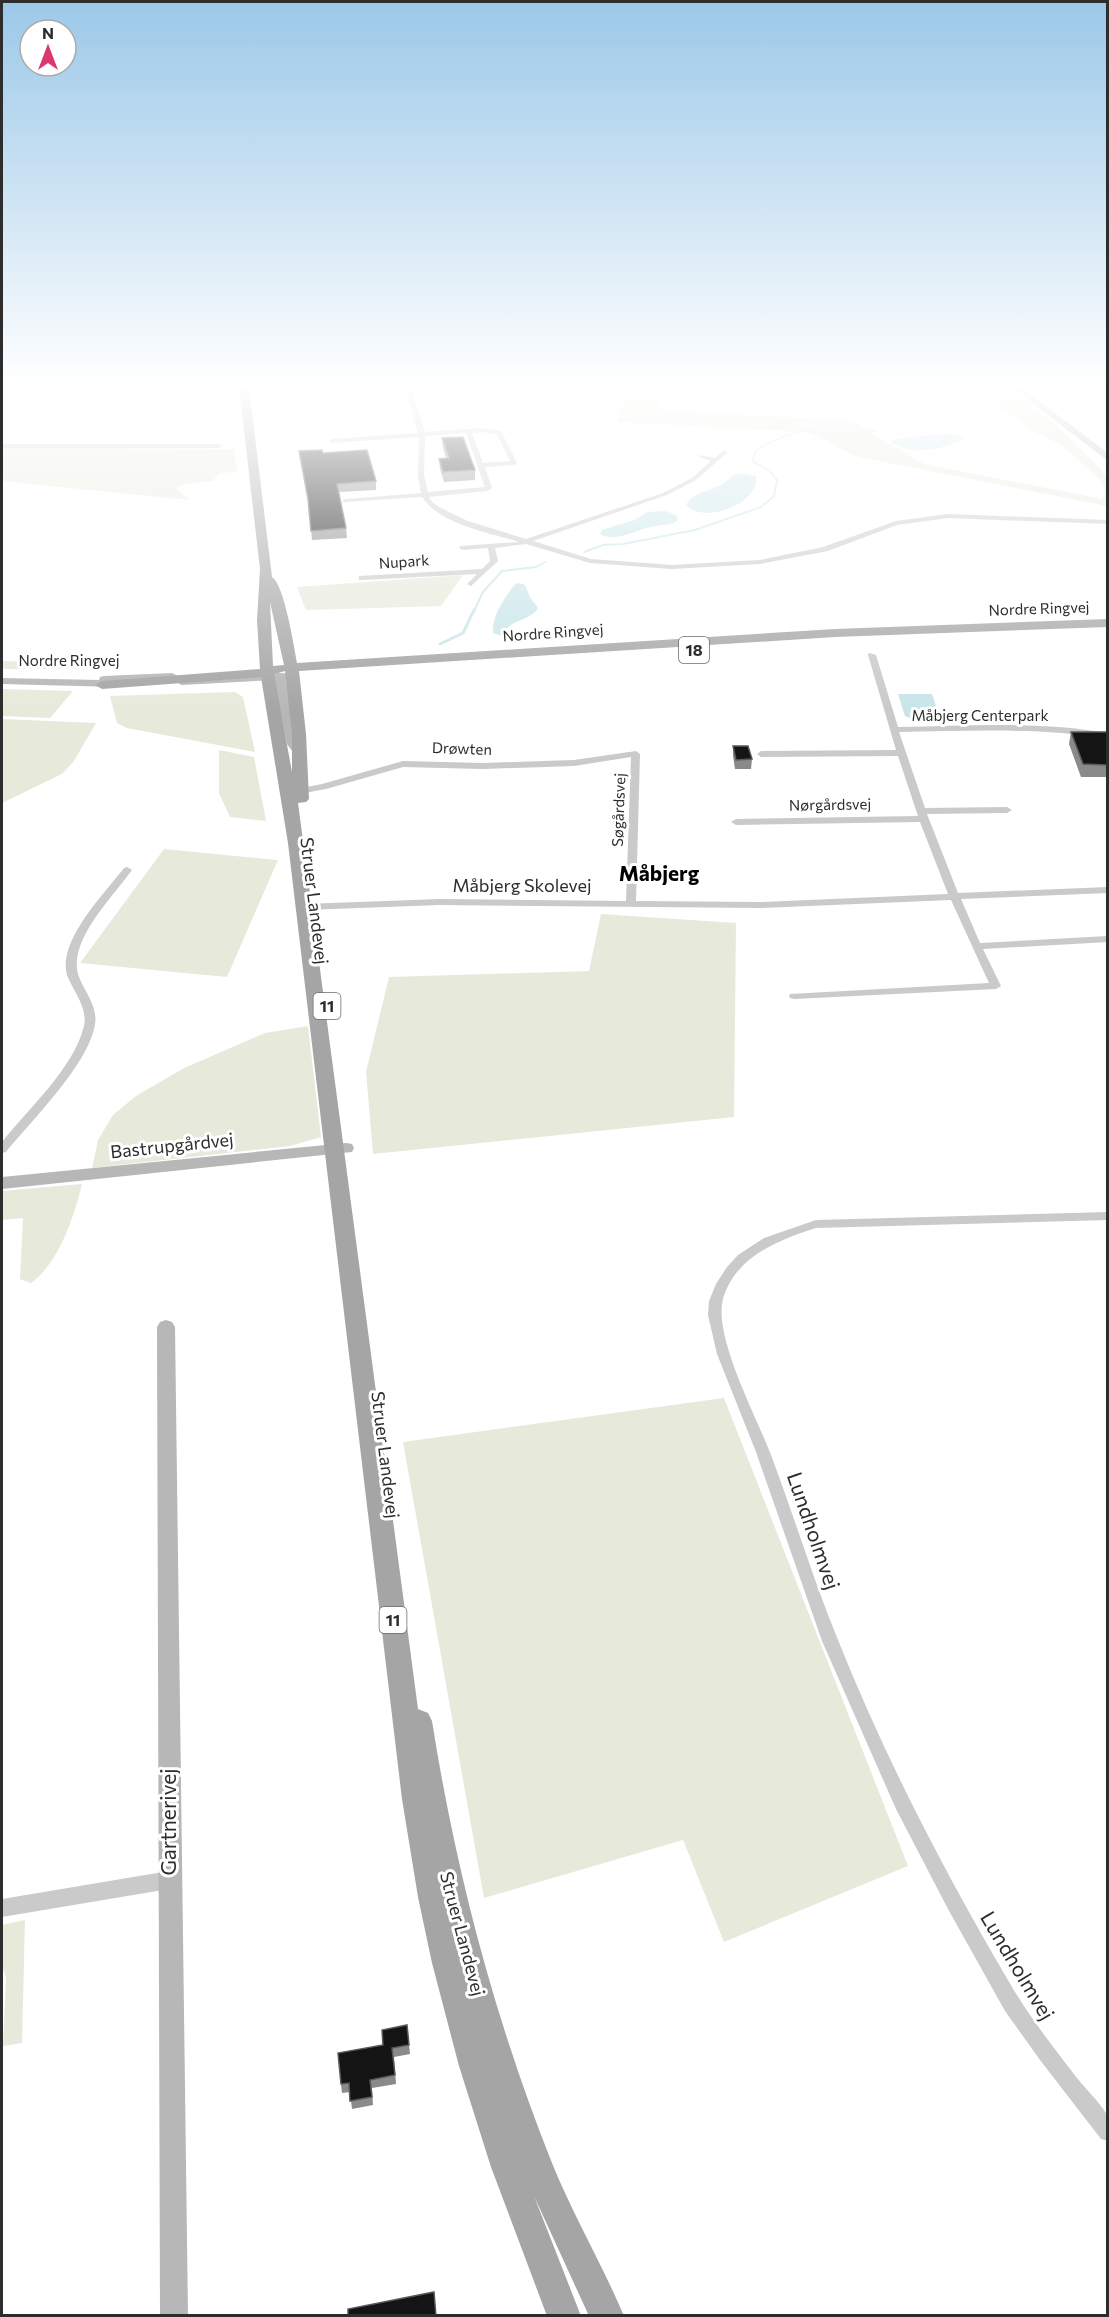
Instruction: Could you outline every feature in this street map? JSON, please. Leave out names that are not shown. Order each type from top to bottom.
[{"type":"main road","name":"Struer Landevej","points":[[257,495],[266,569],[264,608],[283,672],[299,752],[295,792]]},
{"type":"main road","name":"Struer Landevej","points":[[266,569],[282,618],[283,672],[276,733],[295,792],[340,1149],[416,1799],[436,1913],[470,2050],[498,2142],[528,2228],[564,2316]]},
{"type":"main road","name":"Nordre Ringvej","points":[[283,672],[427,661],[450,656],[835,633],[1107,623]]},
{"type":"main road","name":"Nordre Ringvej","points":[[283,672],[316,674],[647,652],[1107,630]]},
{"type":"main road","points":[[102,685],[283,672]]},
{"type":"main road","name":"Struer Landevej","points":[[340,1149],[366,1300],[429,1798],[454,1910],[490,2036],[538,2168],[606,2316]]},
{"type":"street","points":[[346,501],[434,495]]},
{"type":"street","points":[[463,548],[528,541],[662,495]]},
{"type":"street","points":[[425,496],[438,510],[451,518],[528,541],[564,555],[599,562],[657,567],[705,566],[794,556],[850,541],[886,526],[928,518],[970,515],[1107,522]]},
{"type":"street","points":[[471,584],[494,560],[490,546]]},
{"type":"street","name":"Nupark","points":[[362,578],[484,571]]},
{"type":"street","name":"Måbjerg Centerpark","points":[[872,655],[894,730],[1071,730],[1107,736]]},
{"type":"street","name":"Nordre Ringvej","points":[[2,679],[99,679],[249,670],[283,672]]},
{"type":"street","name":"Nordre Ringvej","points":[[2,679],[102,685]]},
{"type":"street","points":[[794,996],[996,986],[955,897],[923,815],[894,730]]},
{"type":"street","points":[[761,754],[901,753]]},
{"type":"street","name":"Drøwten","points":[[295,792],[410,763],[483,766],[574,763],[636,754]]},
{"type":"street","name":"Søgårdsvej","points":[[631,903],[636,754]]},
{"type":"street","name":"Nørgårdsvej","points":[[736,822],[1007,810]]},
{"type":"street","points":[[2,1149],[70,1066],[84,1043],[90,1023],[88,1008],[70,966],[72,952],[79,937],[127,870]]},
{"type":"street","name":"Måbjerg Skolevej","points":[[309,906],[440,902],[762,905],[1107,890]]},
{"type":"street","points":[[977,946],[1107,939]]},
{"type":"street","name":"Bastrupgårdvej","points":[[2,1183],[340,1149]]},
{"type":"street","name":"Lundholmvej","points":[[1107,1216],[816,1224],[782,1233],[752,1248],[729,1273],[715,1302],[717,1335],[763,1452],[836,1655],[935,1869],[1011,2002],[1047,2055],[1107,2132]]},
{"type":"street","name":"Gartnerivej","points":[[166,1328],[174,2316]]},
{"type":"street","points":[[2,1908],[170,1880]]},
{"type":"shaded area","points":[[141,495],[184,495],[189,500]]},
{"type":"shaded area","points":[[1052,495],[1082,495],[1102,499],[1103,495],[1107,495],[1107,506]]},
{"type":"shaded area","points":[[463,575],[441,606],[306,610],[297,587]]},
{"type":"shaded area","points":[[2,661],[102,663],[95,669],[6,669],[2,668]]},
{"type":"shaded area","points":[[2,689],[73,691],[50,718],[2,716]]},
{"type":"shaded area","points":[[235,692],[243,697],[255,752],[127,728],[117,723],[110,696]]},
{"type":"shaded area","points":[[2,719],[96,723],[74,761],[62,774],[2,803]]},
{"type":"shaded area","points":[[219,750],[254,757],[266,821],[230,817],[219,793]]},
{"type":"shaded area","points":[[164,849],[278,860],[227,977],[80,963]]},
{"type":"shaded area","points":[[601,914],[736,923],[734,1117],[373,1154],[366,1072],[389,977],[589,971]]},
{"type":"shaded area","points":[[308,1026],[321,1137],[290,1146],[92,1168],[98,1140],[113,1115],[136,1096],[184,1068],[265,1033]]},
{"type":"shaded area","points":[[82,1184],[70,1225],[50,1264],[31,1283],[20,1279],[23,1218],[2,1220],[2,1191]]},
{"type":"shaded area","points":[[724,1398],[908,1866],[724,1942],[683,1840],[484,1898],[403,1442]]},
{"type":"shaded area","points":[[25,1920],[22,2043],[3,2046],[6,1978],[2,1964],[2,1925]]},
{"type":"water","points":[[696,495],[749,495],[740,503],[717,512],[694,511],[686,505]]},
{"type":"water","points":[[665,511],[676,515],[678,520],[619,537],[600,534],[602,530],[634,520],[648,512]]},
{"type":"water","points":[[518,583],[525,585],[538,608],[530,616],[509,626],[502,636],[493,633],[494,620],[499,608],[514,585]]},
{"type":"water","points":[[898,694],[932,694],[940,718],[905,716]]},
{"type":"building","points":[[307,495],[339,495],[346,528],[311,531]]},
{"type":"building","points":[[1071,732],[1107,732],[1107,765],[1083,764]]},
{"type":"building","points":[[733,746],[748,746],[752,759],[736,760]]},
{"type":"building","points":[[407,2025],[409,2045],[392,2048],[395,2075],[370,2080],[372,2097],[350,2101],[349,2083],[341,2084],[338,2053],[383,2045],[382,2030]]},
{"type":"building","points":[[434,2292],[436,2316],[348,2316],[348,2309]]},
{"type":"waterway","points":[[584,552],[603,545],[623,544],[695,530],[761,507],[774,495]]},
{"type":"waterway","points":[[474,611],[483,592],[502,571],[536,567],[545,562]]},
{"type":"waterway","points":[[440,644],[463,633],[474,610]]},
{"type":"district","name":"Måbjerg","points":[[659,874]]}]
